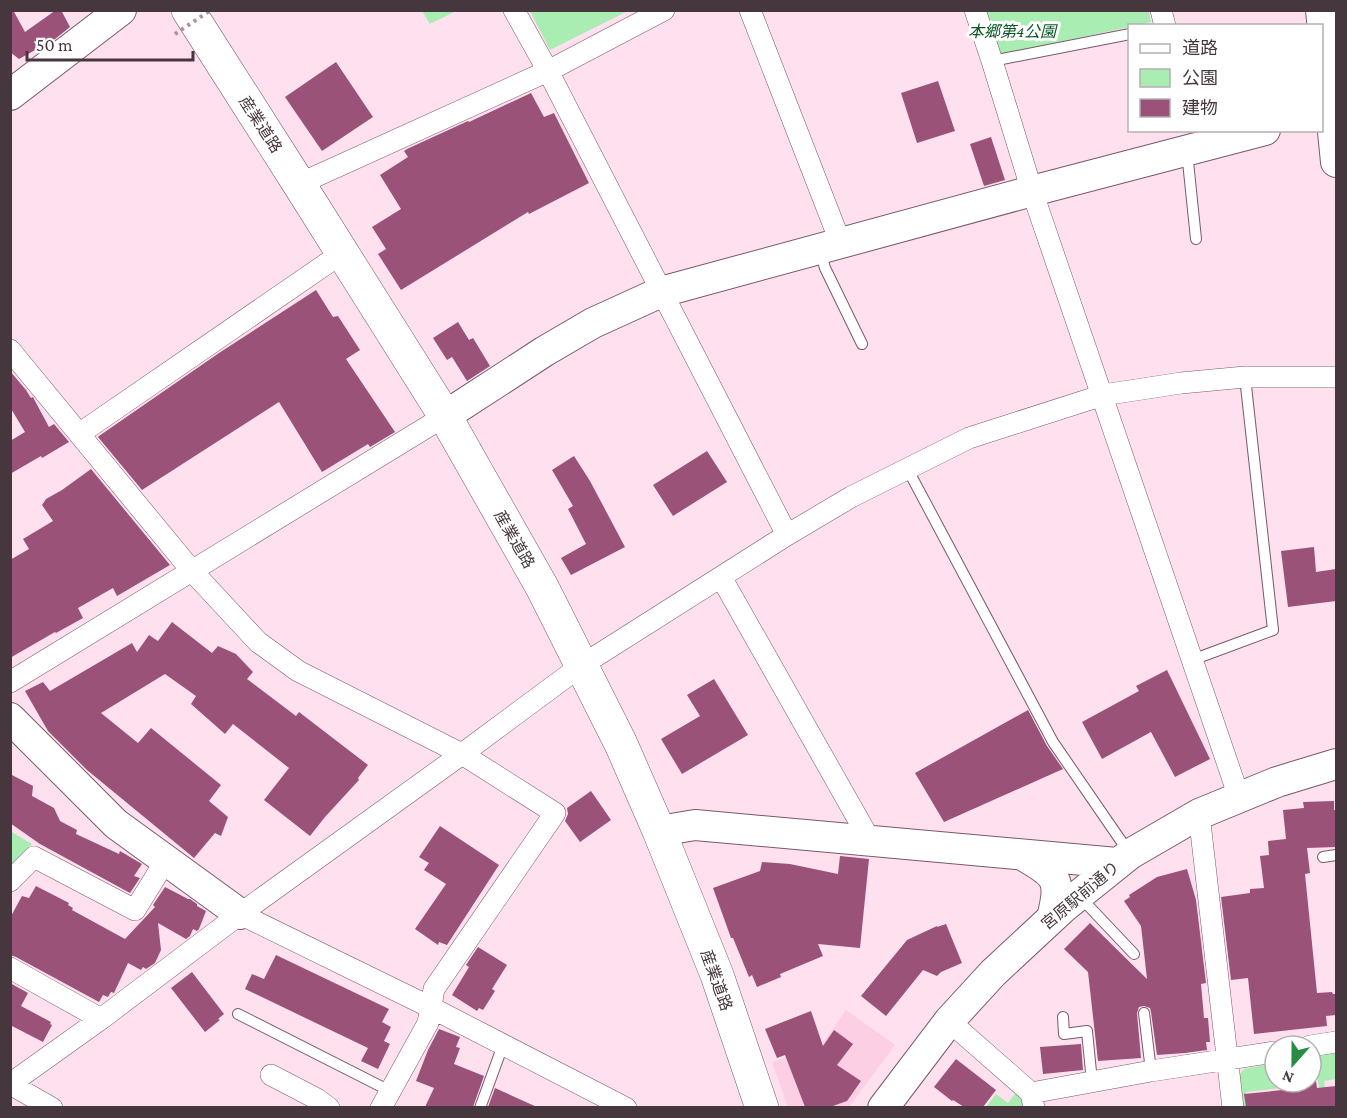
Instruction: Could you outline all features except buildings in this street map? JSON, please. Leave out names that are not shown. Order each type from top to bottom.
[{"type":"main road","name":"産業道路","points":[[182,22],[299,184],[445,416],[542,587],[621,744],[658,831],[717,975],[762,1107]]},
{"type":"street","points":[[10,95],[121,10]]},
{"type":"street","points":[[514,10],[548,70],[787,535]]},
{"type":"street","points":[[299,184],[548,70],[664,10]]},
{"type":"street","points":[[750,10],[831,247]]},
{"type":"street","points":[[975,10],[1032,191],[1239,797]]},
{"type":"street","points":[[1323,33],[1336,162]]},
{"type":"street","points":[[10,682],[445,416],[545,351],[593,323],[661,292],[1032,191],[1188,143],[1253,132]]},
{"type":"street","points":[[79,434],[342,252]]},
{"type":"street","points":[[10,350],[192,571],[258,642],[298,671],[462,754],[555,813],[434,989],[428,1023],[386,1099]]},
{"type":"street","points":[[52,1107],[10,1084],[582,665],[850,496],[969,438],[1103,395],[1245,377],[1336,377]]},
{"type":"street","points":[[721,577],[872,842]]},
{"type":"street","points":[[10,718],[116,824],[240,914],[503,1045],[591,1099],[626,1107]]},
{"type":"street","name":"宮原駅前通り","points":[[883,1107],[949,1021],[993,973],[1052,918],[1124,859],[1199,814],[1239,797],[1336,764]]},
{"type":"street","points":[[1199,814],[1233,1107]]},
{"type":"street","points":[[658,831],[695,825],[1024,856],[1124,859]]},
{"type":"street","points":[[1024,856],[1046,869],[1056,882],[1057,897],[1052,918]]},
{"type":"street","points":[[10,881],[34,857],[135,910],[166,860]]},
{"type":"street","points":[[10,969],[101,1019]]},
{"type":"street","points":[[949,1021],[1032,1100],[1092,1082],[1263,1054]]},
{"type":"street","points":[[271,1075],[329,1107]]},
{"type":"lane","points":[[992,61],[1128,34]]},
{"type":"lane","points":[[1188,143],[1196,239]]},
{"type":"lane","points":[[831,247],[825,268],[862,344]]},
{"type":"lane","points":[[1192,660],[1273,630],[1245,377]]},
{"type":"lane","points":[[907,468],[1053,742],[1124,859]]},
{"type":"lane","points":[[1323,857],[1336,855]]},
{"type":"lane","points":[[1079,895],[1134,954]]},
{"type":"lane","points":[[1144,1013],[1151,1071]]},
{"type":"lane","points":[[238,1014],[386,1099]]},
{"type":"lane","points":[[1063,1017],[1064,1034],[1087,1031],[1092,1082]]},
{"type":"lane","points":[[480,1107],[503,1045]]},
{"type":"path","points":[[182,22],[211,10]]},
{"type":"shaded area","points":[[846,1010],[895,1045],[849,1107],[788,1107],[772,1062],[821,1046]]},
{"type":"green space","points":[[422,11],[456,11],[430,24]]},
{"type":"green space","points":[[530,11],[628,11],[550,50]]},
{"type":"green space","name":"本郷第4公園","points":[[983,11],[1149,11],[1151,22],[1128,24],[1128,27],[998,55]]},
{"type":"green space","points":[[10,831],[32,844],[11,866],[10,866]]},
{"type":"green space","points":[[1336,1051],[1336,1079],[1324,1081],[1328,1105],[1322,1106],[1320,1094],[1323,1094],[1323,1053]]},
{"type":"green space","points":[[1263,1065],[1263,1090],[1246,1092],[1247,1107],[1241,1107],[1238,1076],[1244,1069]]},
{"type":"green space","points":[[1017,1091],[1023,1098],[1025,1107],[986,1107],[996,1094],[1008,1103]]}]
